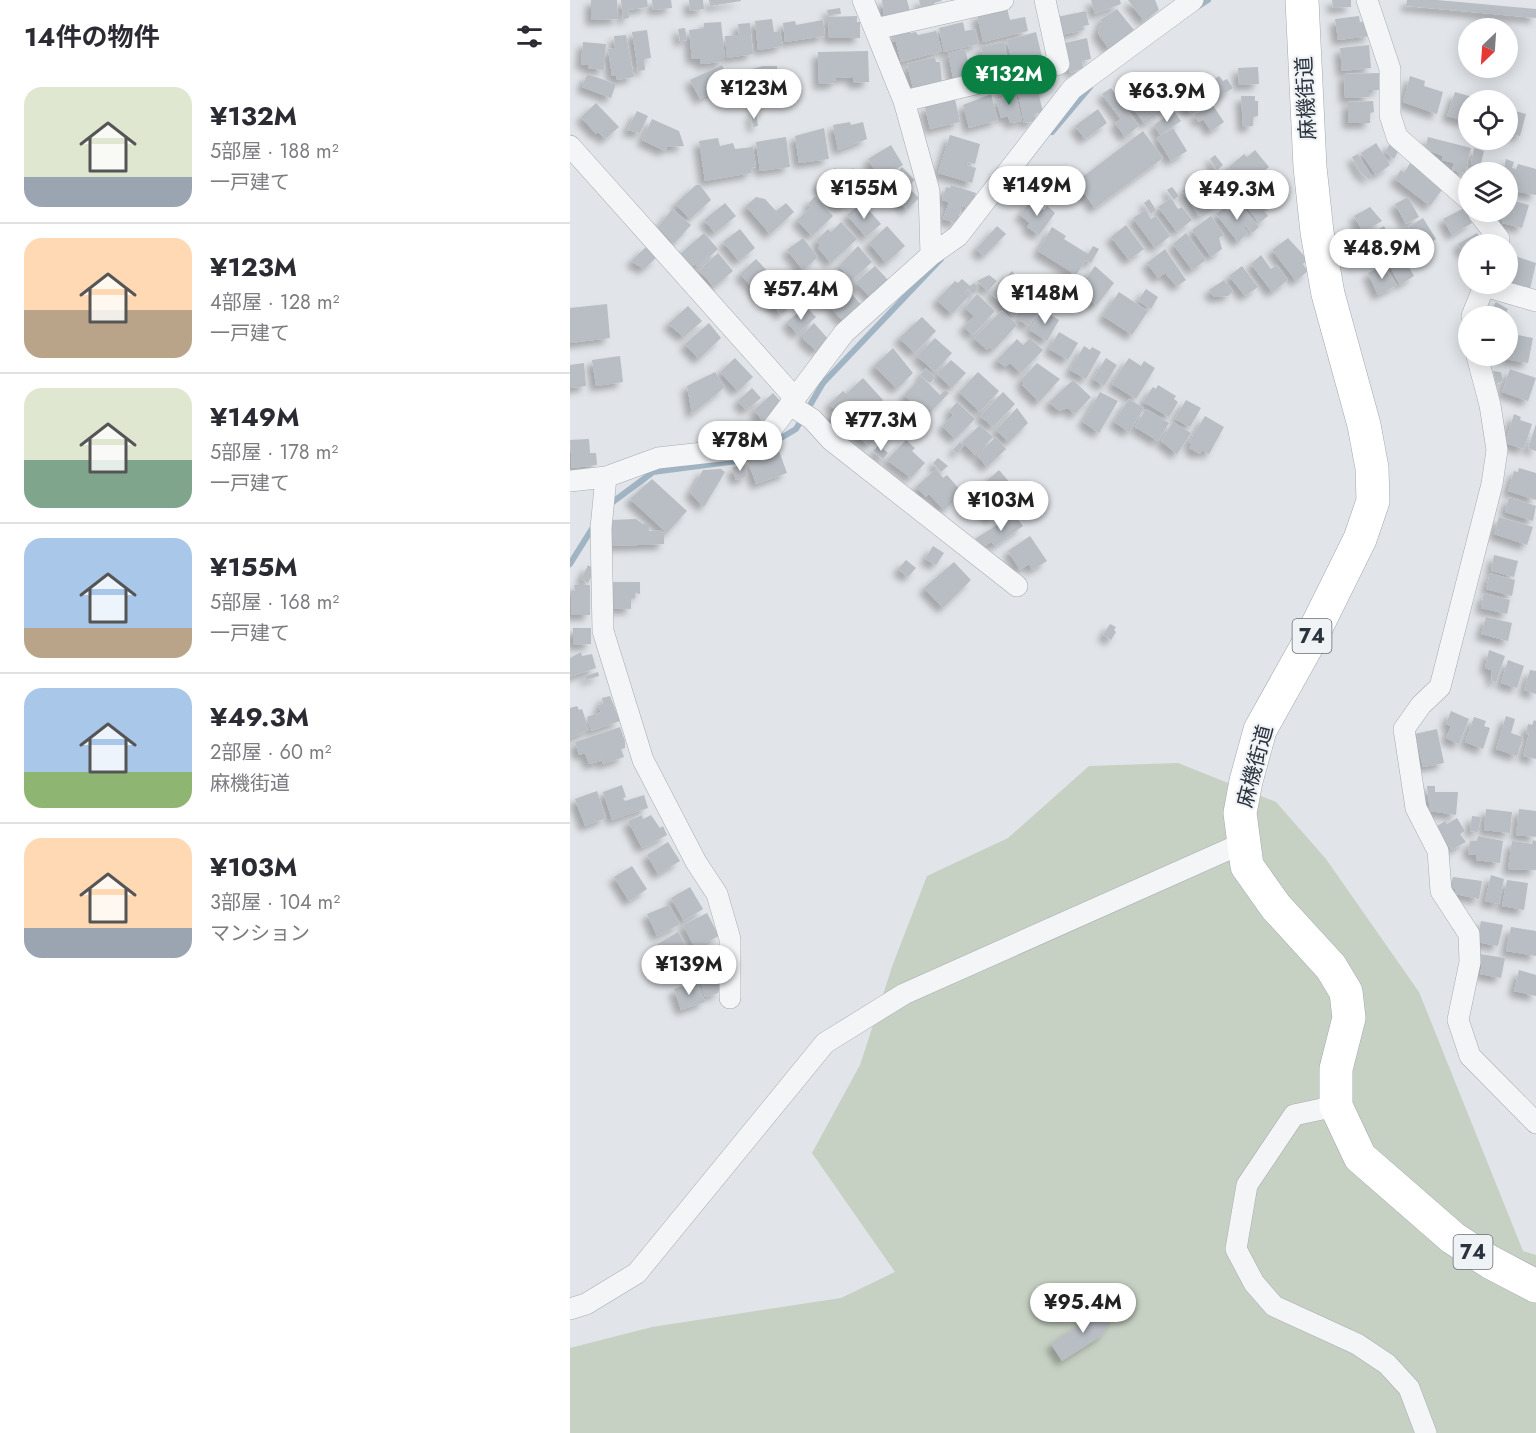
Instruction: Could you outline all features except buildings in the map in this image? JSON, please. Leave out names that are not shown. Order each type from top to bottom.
[{"type":"main road","name":"麻機街道","points":[[1302,0],[1310,167],[1317,232],[1328,294],[1364,424],[1372,468],[1373,501],[1355,549],[1308,644],[1260,730],[1240,813],[1247,866],[1276,907],[1331,967],[1346,992],[1349,1018],[1336,1069],[1336,1106],[1360,1157],[1452,1238],[1490,1262],[1536,1286]]},
{"type":"street","points":[[863,0],[903,101],[929,191],[932,255]]},
{"type":"street","points":[[875,29],[1003,0]]},
{"type":"street","points":[[903,101],[1059,64],[1044,0]]},
{"type":"street","points":[[570,481],[606,477],[658,458],[730,450],[768,434],[799,408],[844,333],[932,255],[958,236],[1072,88],[1193,0]]},
{"type":"street","points":[[1367,0],[1390,69],[1390,115],[1397,137],[1458,190]]},
{"type":"street","points":[[570,146],[799,408],[831,440],[1017,586]]},
{"type":"street","points":[[1486,222],[1495,234]]},
{"type":"street","points":[[1514,294],[1536,301]]},
{"type":"street","points":[[1480,366],[1490,405],[1497,450],[1492,484],[1440,687],[1421,705],[1404,729],[1416,808],[1438,851],[1441,891],[1469,934],[1470,962],[1458,1020],[1470,1056],[1536,1123]]},
{"type":"street","points":[[606,477],[601,528],[603,631],[643,760],[696,862],[717,894],[730,939],[730,998]]},
{"type":"street","points":[[570,1309],[586,1304],[637,1273],[825,1043],[904,994],[1243,843]]},
{"type":"street","points":[[1336,1106],[1294,1115],[1247,1185],[1236,1249],[1254,1283],[1274,1306],[1357,1344],[1387,1364],[1409,1388],[1426,1433]]},
{"type":"green space","points":[[1178,763],[1276,802],[1326,859],[1419,992],[1523,1251],[1536,1255],[1536,1433],[570,1433],[570,1348],[652,1327],[841,1298],[895,1272],[812,1153],[860,1065],[893,964],[927,876],[1008,838],[1089,766]]},
{"type":"waterway","points":[[1197,7],[1208,0]]},
{"type":"waterway","points":[[1052,132],[1090,87]]},
{"type":"waterway","points":[[610,504],[653,472],[744,460],[796,429],[823,383],[941,259]]},
{"type":"waterway","points":[[570,564],[595,524]]}]
